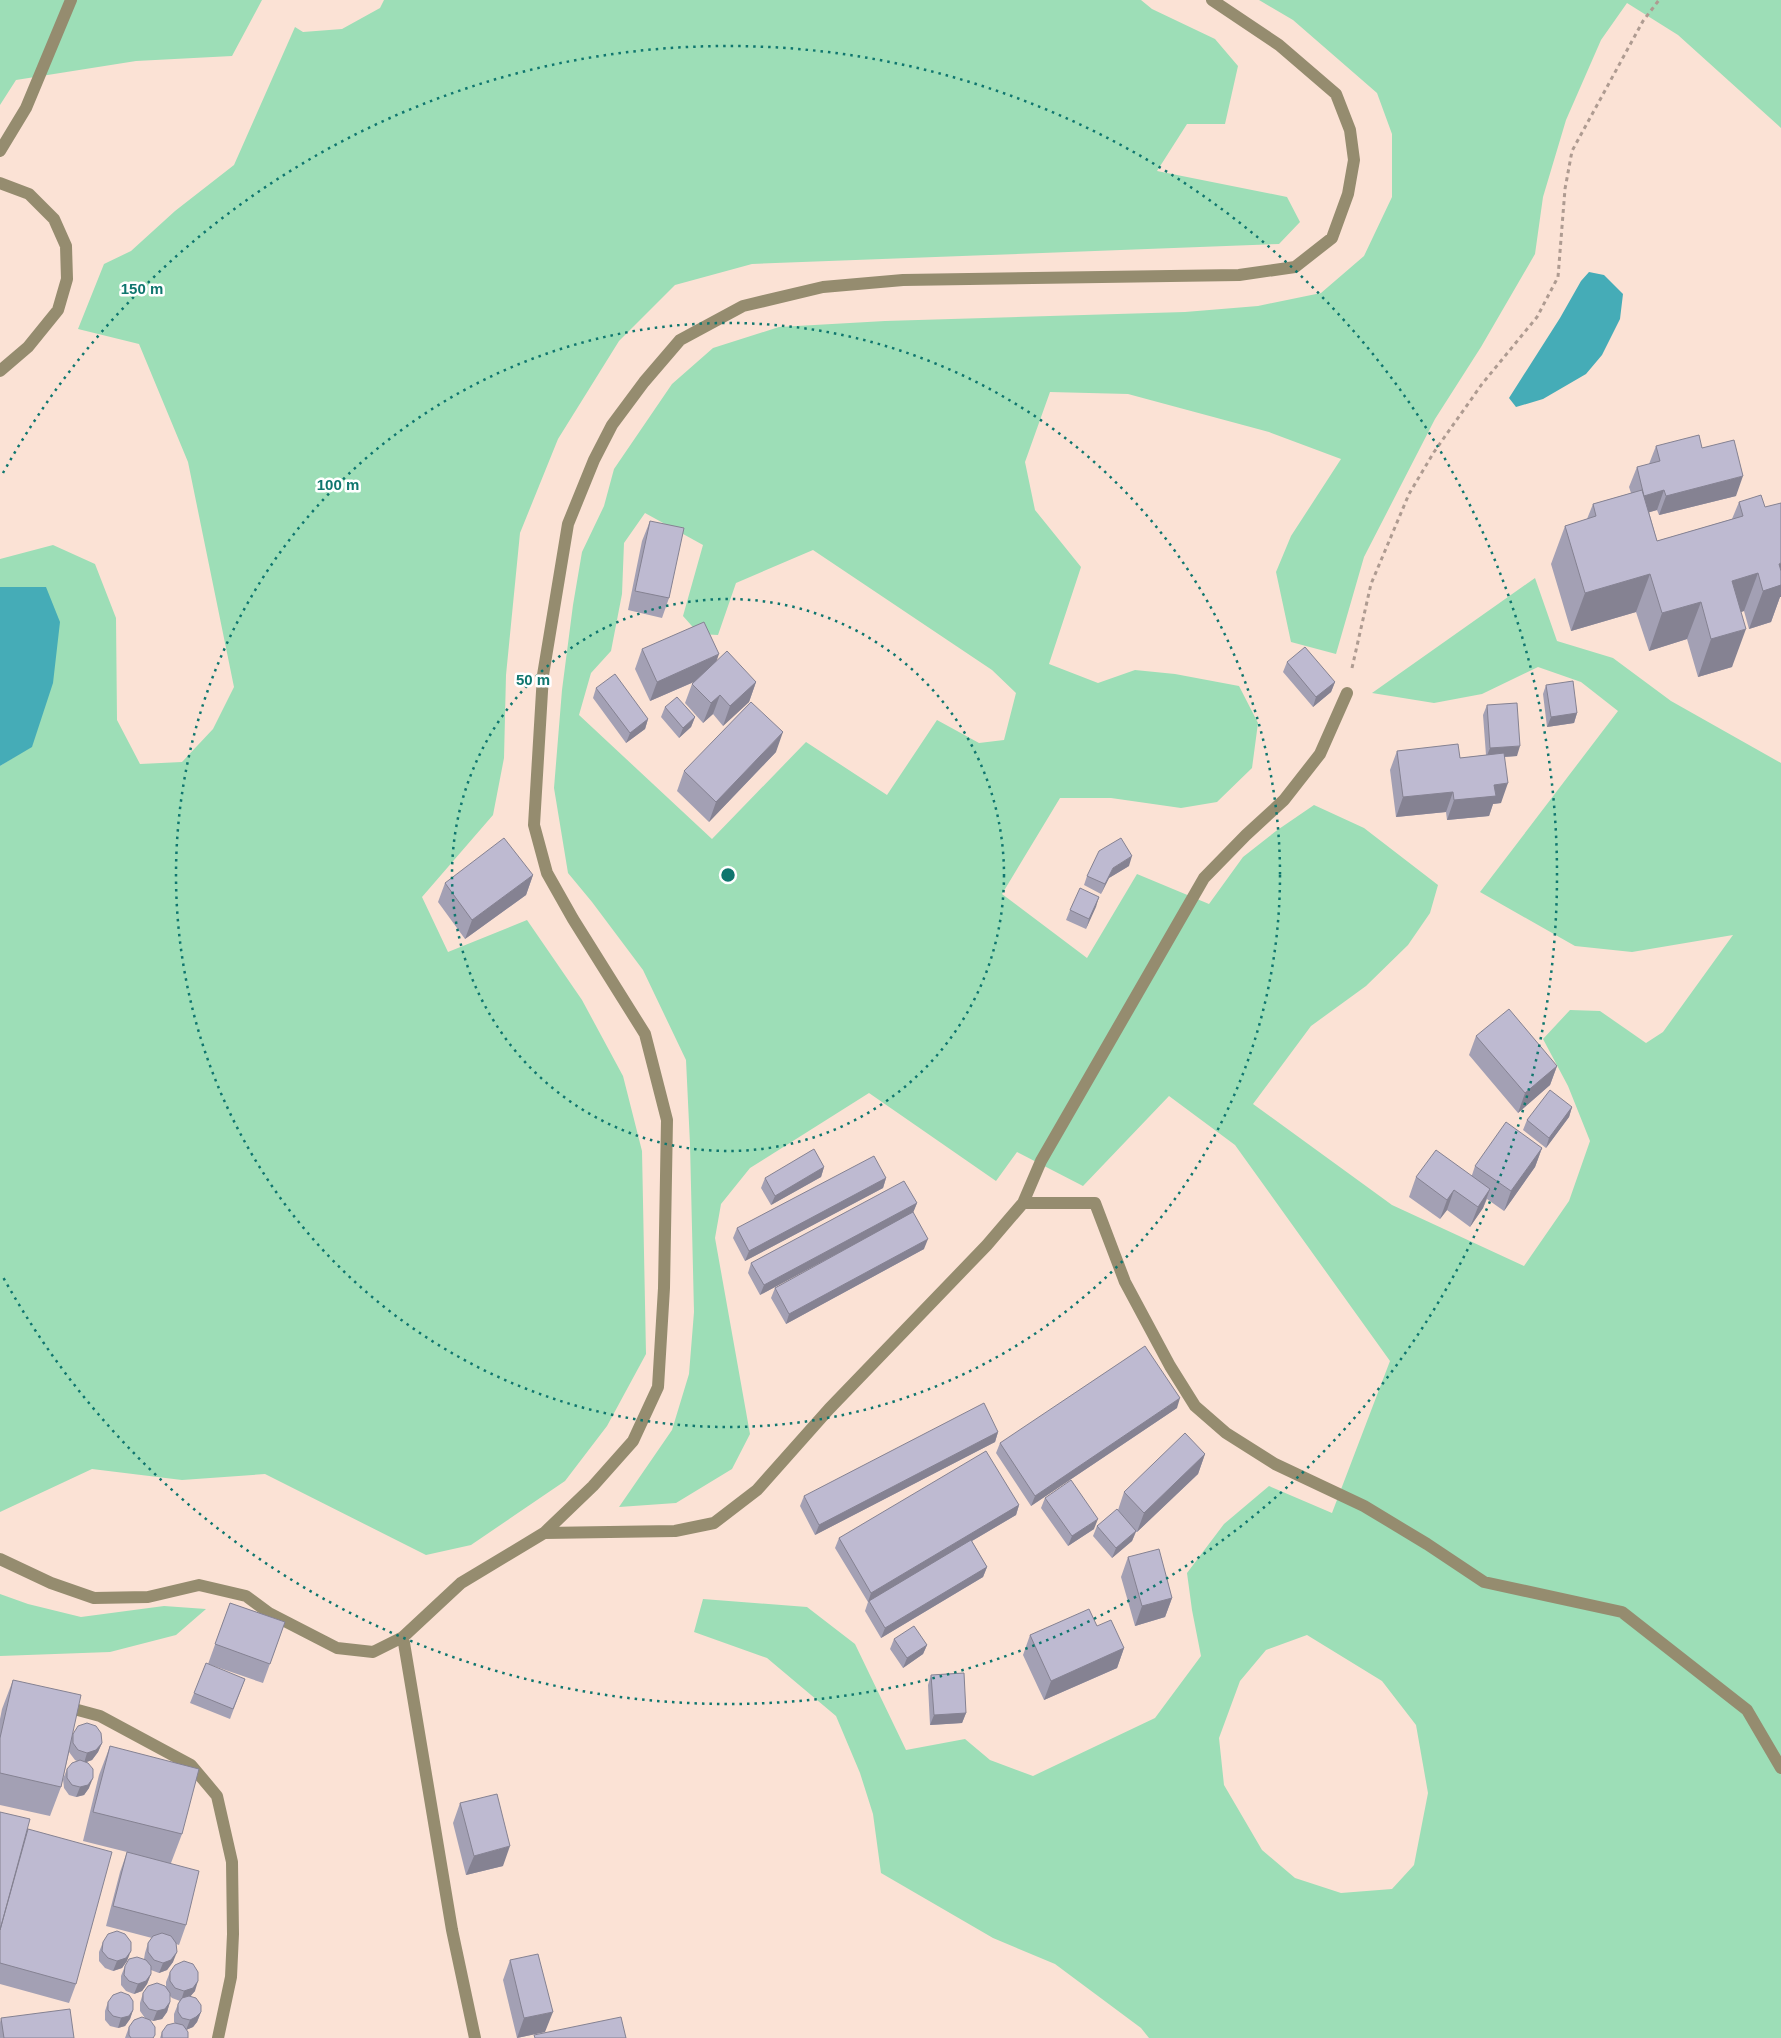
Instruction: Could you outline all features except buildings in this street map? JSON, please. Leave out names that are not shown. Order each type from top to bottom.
[{"type":"street","points":[[0,151],[26,108],[71,0]]},
{"type":"street","points":[[0,1558],[51,1583],[94,1598],[148,1597],[199,1585],[246,1596],[269,1613],[337,1648],[373,1652],[403,1637],[461,1583],[544,1533],[593,1486],[632,1441],[658,1387],[664,1288],[667,1120],[646,1034],[573,919],[547,873],[534,825],[543,675],[568,524],[594,460],[612,426],[644,382],[680,340],[743,306],[823,287],[902,280],[1239,275],[1295,268],[1332,238],[1348,194],[1354,160],[1350,130],[1336,94],[1279,45],[1212,0]]},
{"type":"street","points":[[0,183],[29,194],[54,219],[66,246],[67,279],[58,310],[28,347],[0,371]]},
{"type":"street","points":[[544,1533],[675,1531],[714,1523],[757,1490],[829,1409],[987,1245],[1022,1202],[1041,1161],[1204,878],[1284,800],[1320,754],[1347,693]]},
{"type":"street","points":[[1022,1202],[1095,1204],[1125,1282],[1170,1366],[1195,1406],[1226,1433],[1275,1464],[1364,1506],[1427,1544],[1484,1582],[1622,1612],[1747,1710],[1781,1768]]},
{"type":"street","points":[[403,1637],[452,1930],[475,2038]]},
{"type":"street","points":[[54,1703],[100,1716],[191,1765],[218,1796],[232,1862],[233,1934],[231,1977],[218,2038]]},
{"type":"path","points":[[1347,693],[1371,584],[1408,494],[1434,452],[1482,384],[1537,317],[1558,277],[1565,189],[1572,151],[1643,21],[1659,0]]},
{"type":"green space","points":[[0,0],[262,0],[232,56],[136,61],[16,80],[0,105]]},
{"type":"green space","points":[[384,0],[1141,0],[1152,9],[1215,39],[1238,66],[1225,124],[1187,124],[1157,171],[1287,197],[1300,222],[1279,244],[752,264],[675,285],[619,341],[558,439],[520,533],[506,675],[504,758],[493,815],[422,897],[448,952],[527,920],[582,1000],[623,1076],[642,1151],[646,1354],[607,1426],[565,1481],[471,1545],[426,1555],[265,1474],[182,1480],[92,1469],[0,1512],[0,766],[32,746],[46,587],[0,587],[0,559],[53,545],[95,564],[116,618],[117,720],[140,764],[182,762],[213,729],[234,687],[188,462],[139,344],[78,329],[104,264],[131,251],[175,211],[234,165],[295,27],[303,32],[342,29],[380,8]]},
{"type":"green space","points":[[1259,0],[1781,0],[1781,128],[1678,35],[1627,3],[1601,40],[1566,120],[1543,197],[1535,254],[1481,347],[1435,419],[1364,557],[1336,654],[1291,642],[1276,572],[1291,536],[1341,459],[1269,432],[1128,394],[1050,392],[1025,462],[1035,510],[1081,567],[1049,664],[1098,683],[1135,670],[1175,674],[1239,686],[1258,723],[1252,768],[1217,802],[1181,808],[1111,798],[1060,798],[1002,894],[1087,958],[1137,874],[1209,904],[1243,857],[1314,805],[1364,828],[1438,885],[1430,913],[1408,945],[1366,986],[1311,1026],[1253,1104],[1392,1205],[1524,1266],[1569,1201],[1590,1141],[1568,1086],[1543,1039],[1570,1010],[1600,1011],[1646,1043],[1663,1032],[1733,935],[1632,952],[1575,946],[1480,892],[1618,711],[1581,682],[1538,667],[1482,694],[1434,703],[1372,693],[1535,578],[1557,641],[1613,658],[1671,701],[1781,763],[1781,2038],[1149,2038],[1141,2028],[1055,1964],[993,1938],[881,1873],[873,1814],[860,1773],[836,1716],[767,1658],[694,1632],[703,1599],[807,1607],[855,1644],[906,1750],[965,1739],[990,1760],[1033,1776],[1155,1718],[1201,1656],[1187,1573],[1224,1524],[1269,1486],[1332,1513],[1390,1361],[1235,1145],[1169,1096],[1083,1186],[1017,1152],[996,1181],[869,1093],[750,1168],[721,1204],[715,1238],[750,1434],[732,1469],[676,1503],[619,1507],[672,1430],[689,1374],[694,1312],[686,1060],[643,970],[568,873],[554,788],[562,690],[582,552],[604,506],[614,469],[672,384],[713,348],[779,327],[885,321],[1185,312],[1258,306],[1321,293],[1364,256],[1392,197],[1392,134],[1377,93],[1293,20]],"holes":[[[645,513],[703,545],[683,616],[699,634],[718,635],[736,583],[813,550],[992,670],[1016,693],[1004,740],[979,743],[937,720],[887,795],[806,742],[712,839],[579,715],[591,673],[611,651],[622,594],[624,543]],[[1307,1635],[1382,1681],[1416,1725],[1428,1793],[1414,1865],[1392,1889],[1341,1893],[1295,1878],[1262,1850],[1224,1785],[1219,1738],[1240,1681],[1266,1650]]]},
{"type":"green space","points":[[0,1594],[28,1604],[81,1617],[164,1606],[206,1609],[176,1635],[110,1652],[0,1656]]},
{"type":"water","points":[[1589,272],[1604,275],[1623,294],[1620,319],[1602,355],[1586,374],[1543,399],[1516,407],[1509,398],[1560,318],[1581,281]]},
{"type":"water","points":[[0,587],[46,587],[60,622],[53,683],[32,747],[0,766]]}]
